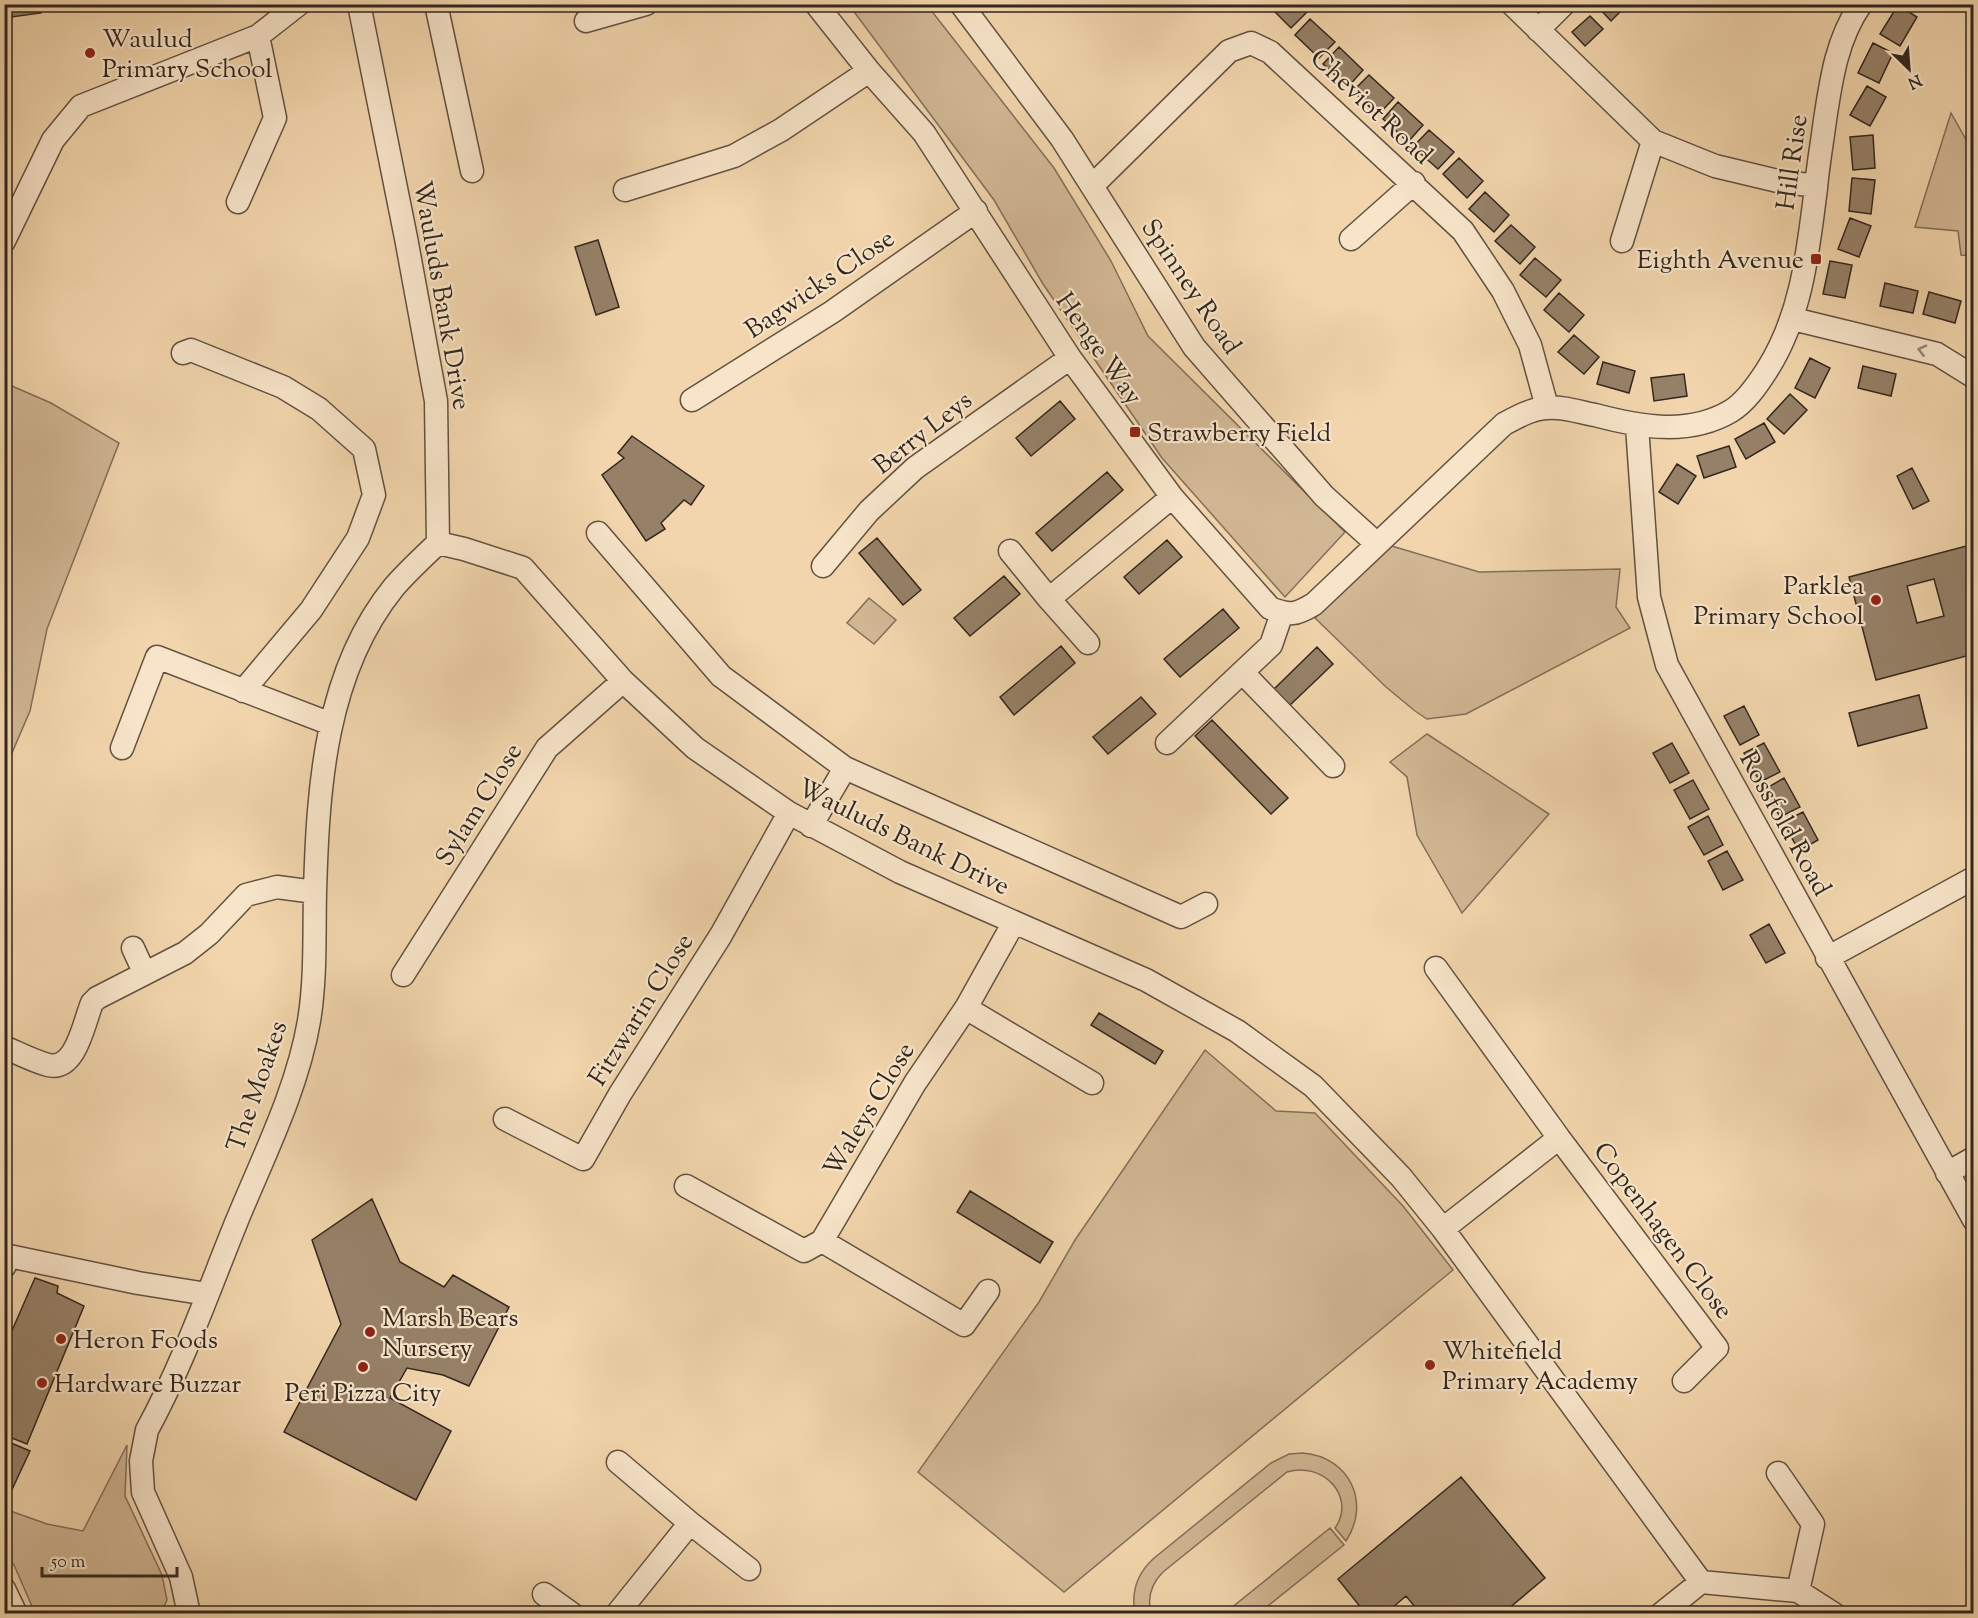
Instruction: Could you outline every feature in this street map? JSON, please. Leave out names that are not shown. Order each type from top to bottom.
[{"type":"street","points":[[4,241],[53,140],[81,106],[258,36],[299,4]]},
{"type":"street","name":"Wauluds Bank Drive","points":[[359,4],[436,401],[438,543],[523,568],[623,681],[695,748],[789,813],[900,872],[1146,980],[1237,1031],[1313,1086],[1401,1177],[1443,1230],[1701,1582]]},
{"type":"street","points":[[436,4],[472,171]]},
{"type":"street","points":[[585,21],[646,4]]},
{"type":"street","name":"Henge Way","points":[[816,4],[869,71],[924,133],[1070,358],[1172,497],[1270,608],[1282,613]]},
{"type":"street","points":[[1512,4],[1653,141],[1715,166],[1778,181],[1816,186]]},
{"type":"street","points":[[1538,30],[1564,4]]},
{"type":"street","name":"Hill Rise","points":[[1547,407],[1568,409],[1637,426],[1681,428],[1711,420],[1733,410],[1756,388],[1779,351],[1793,319],[1806,266],[1831,80],[1844,38],[1861,4]]},
{"type":"street","name":"Spinney Road","points":[[967,7],[1062,139],[1194,347],[1324,496],[1377,544]]},
{"type":"street","points":[[238,202],[275,118],[258,36]]},
{"type":"street","name":"Cheviot Road","points":[[1092,186],[1229,51],[1251,43],[1270,52],[1414,183],[1463,231],[1503,291],[1530,345],[1547,407]]},
{"type":"street","points":[[625,190],[734,156],[809,112],[869,71]]},
{"type":"street","points":[[1622,241],[1653,141]]},
{"type":"street","points":[[1351,239],[1414,183]]},
{"type":"street","name":"Bagwicks Close","points":[[692,400],[832,312],[976,211]]},
{"type":"street","points":[[1793,319],[1937,354],[1974,377]]},
{"type":"street","points":[[183,353],[191,350],[272,382],[319,409],[364,449],[374,495],[358,538],[311,610],[243,691]]},
{"type":"street","name":"Berry Leys","points":[[823,566],[869,511],[915,468],[1070,358]]},
{"type":"street","points":[[1167,743],[1271,645],[1282,613],[1297,614],[1314,604],[1504,424],[1530,411],[1547,407]]},
{"type":"street","name":"Rossfold Road","points":[[1637,426],[1648,597],[1667,665],[1827,958],[1974,1220]]},
{"type":"street","points":[[1049,598],[1172,497]]},
{"type":"street","points":[[598,533],[722,676],[845,768],[1181,917],[1206,903]]},
{"type":"street","name":"The Moakes","points":[[189,1614],[181,1577],[143,1492],[141,1461],[147,1430],[207,1294],[293,1084],[309,1021],[315,965],[315,892],[323,767],[331,724],[353,656],[368,626],[393,588],[438,543]]},
{"type":"street","points":[[1010,551],[1088,643]]},
{"type":"street","points":[[122,748],[157,657],[331,724]]},
{"type":"street","points":[[1243,673],[1333,766]]},
{"type":"street","name":"Sylam Close","points":[[403,975],[547,748],[623,681]]},
{"type":"street","points":[[811,826],[845,768]]},
{"type":"street","name":"Fitzwarin Close","points":[[505,1119],[582,1159],[620,1094],[721,935],[789,813]]},
{"type":"street","points":[[1827,958],[1974,878]]},
{"type":"street","points":[[4,1047],[49,1065],[62,1065],[68,1061],[74,1051],[92,1003],[97,998],[185,952],[209,934],[246,896],[277,887],[315,892]]},
{"type":"street","name":"Waleys Close","points":[[822,1241],[915,1083],[966,1008],[1014,922]]},
{"type":"street","points":[[133,948],[144,972]]},
{"type":"street","name":"Copenhagen Close","points":[[1436,968],[1559,1138],[1717,1348],[1684,1381]]},
{"type":"street","points":[[966,1008],[1092,1083]]},
{"type":"street","name":"Copenhagen Close","points":[[1443,1230],[1559,1138]]},
{"type":"street","points":[[1947,1173],[1974,1158]]},
{"type":"street","points":[[686,1186],[804,1251],[822,1241],[964,1325],[988,1291]]},
{"type":"street","points":[[4,1268],[9,1256],[138,1283],[207,1294]]},
{"type":"street","points":[[618,1462],[749,1569]]},
{"type":"street","points":[[1778,1473],[1813,1524],[1798,1592]]},
{"type":"street","points":[[617,1614],[690,1523]]},
{"type":"street","points":[[1661,1614],[1701,1582],[1798,1592],[1834,1614]]},
{"type":"street","points":[[4,1589],[16,1614]]},
{"type":"street","points":[[544,1594],[572,1614]]},
{"type":"shaded area","points":[[849,5],[927,5],[1054,168],[1111,261],[1148,336],[1345,532],[1285,597],[1162,458],[1043,284],[994,200]]},
{"type":"shaded area","points":[[1951,113],[1973,152],[1973,256],[1961,255],[1958,231],[1915,227]]},
{"type":"shaded area","points":[[5,383],[51,403],[119,443],[47,629],[30,711],[5,769]]},
{"type":"shaded area","points":[[1385,544],[1479,572],[1620,569],[1616,607],[1630,628],[1466,714],[1427,719],[1386,687],[1315,618]]},
{"type":"shaded area","points":[[869,598],[896,620],[874,644],[847,623]]},
{"type":"shaded area","points":[[1427,734],[1549,814],[1462,913],[1417,835],[1407,777],[1390,762]]},
{"type":"shaded area","points":[[1205,1050],[1276,1111],[1315,1113],[1403,1206],[1453,1270],[1064,1592],[918,1472],[1039,1302],[1075,1240]]},
{"type":"shaded area","points":[[127,1445],[125,1496],[162,1575],[167,1600],[161,1613],[35,1613],[14,1565],[5,1552],[5,1509],[47,1524],[83,1531]]},
{"type":"shaded area","points":[[1303,1453],[1319,1456],[1333,1463],[1344,1473],[1351,1484],[1356,1498],[1356,1512],[1346,1541],[1335,1528],[1341,1516],[1342,1504],[1339,1493],[1332,1484],[1323,1476],[1312,1472],[1300,1470],[1287,1472],[1163,1572],[1151,1591],[1151,1613],[1135,1613],[1136,1584],[1153,1559],[1271,1463],[1289,1454]]},
{"type":"shaded area","points":[[1330,1528],[1344,1545],[1259,1613],[1225,1613]]},
{"type":"building","points":[[4,4],[23,4],[24,12],[40,10],[41,13],[4,18]]},
{"type":"building","points":[[1267,4],[1299,4],[1307,12],[1291,28]]},
{"type":"building","points":[[1601,4],[1628,4],[1611,21],[1598,7]]},
{"type":"building","points":[[1898,5],[1917,17],[1900,46],[1880,34]]},
{"type":"building","points":[[1590,16],[1603,29],[1585,46],[1572,32]]},
{"type":"building","points":[[1310,19],[1335,42],[1319,58],[1295,35]]},
{"type":"building","points":[[1873,43],[1893,53],[1879,83],[1858,73]]},
{"type":"building","points":[[1339,47],[1363,70],[1348,87],[1323,64]]},
{"type":"building","points":[[1369,75],[1394,98],[1378,115],[1353,91]]},
{"type":"building","points":[[1867,86],[1886,97],[1870,126],[1850,115]]},
{"type":"building","points":[[1398,102],[1423,125],[1408,142],[1383,119]]},
{"type":"building","points":[[1429,130],[1454,152],[1438,169],[1413,147]]},
{"type":"building","points":[[1873,135],[1875,168],[1853,170],[1850,137]]},
{"type":"building","points":[[1459,158],[1483,181],[1467,198],[1443,174]]},
{"type":"building","points":[[1852,178],[1875,180],[1871,214],[1849,211]]},
{"type":"building","points":[[1485,192],[1509,215],[1494,232],[1469,209]]},
{"type":"building","points":[[1850,218],[1871,226],[1859,257],[1838,249]]},
{"type":"building","points":[[1511,225],[1535,247],[1520,264],[1495,241]]},
{"type":"building","points":[[598,240],[619,307],[596,315],[575,247]]},
{"type":"building","points":[[1535,258],[1561,280],[1546,297],[1520,275]]},
{"type":"building","points":[[1830,261],[1852,265],[1845,298],[1823,294]]},
{"type":"building","points":[[1885,283],[1918,291],[1913,313],[1880,306]]},
{"type":"building","points":[[1929,292],[1961,301],[1955,323],[1923,314]]},
{"type":"building","points":[[1559,293],[1584,315],[1569,332],[1544,310]]},
{"type":"building","points":[[1574,335],[1599,357],[1584,374],[1558,352]]},
{"type":"building","points":[[1810,358],[1830,368],[1815,398],[1795,388]]},
{"type":"building","points":[[1603,362],[1635,371],[1629,393],[1597,384]]},
{"type":"building","points":[[1863,366],[1896,374],[1891,396],[1858,388]]},
{"type":"building","points":[[1684,374],[1687,396],[1654,401],[1651,378]]},
{"type":"building","points":[[1790,394],[1807,410],[1784,434],[1767,419]]},
{"type":"building","points":[[1060,401],[1075,419],[1031,456],[1016,438]]},
{"type":"building","points":[[1764,423],[1775,442],[1746,459],[1735,439]]},
{"type":"building","points":[[632,436],[704,486],[691,505],[684,500],[661,523],[665,529],[646,541],[602,475],[624,458],[618,453]]},
{"type":"building","points":[[1729,446],[1736,467],[1704,478],[1697,456]]},
{"type":"building","points":[[1677,464],[1696,476],[1678,504],[1659,492]]},
{"type":"building","points":[[1912,468],[1929,501],[1913,509],[1897,476]]},
{"type":"building","points":[[1107,472],[1123,490],[1052,551],[1036,533]]},
{"type":"building","points":[[877,538],[921,590],[903,605],[859,553]]},
{"type":"building","points":[[1167,540],[1182,557],[1139,594],[1124,577]]},
{"type":"building","points":[[1974,544],[1974,654],[1876,680],[1849,577]],"holes":[[[1934,579],[1944,616],[1917,623],[1907,586]]]},
{"type":"building","points":[[1004,576],[1020,594],[970,636],[954,618]]},
{"type":"building","points":[[1223,609],[1239,628],[1180,677],[1164,659]]},
{"type":"building","points":[[1061,646],[1075,663],[1014,715],[1000,697]]},
{"type":"building","points":[[1317,647],[1333,664],[1288,707],[1272,691]]},
{"type":"building","points":[[1919,695],[1927,728],[1858,746],[1849,713]]},
{"type":"building","points":[[1141,697],[1156,714],[1108,754],[1093,737]]},
{"type":"building","points":[[1744,706],[1759,735],[1740,745],[1724,716]]},
{"type":"building","points":[[1212,720],[1288,798],[1271,814],[1195,736]]},
{"type":"building","points":[[1672,743],[1689,773],[1670,783],[1653,753]]},
{"type":"building","points":[[1764,743],[1780,772],[1760,782],[1744,753]]},
{"type":"building","points":[[1784,778],[1800,807],[1780,817],[1765,789]]},
{"type":"building","points":[[1693,780],[1709,809],[1690,819],[1674,790]]},
{"type":"building","points":[[1803,812],[1818,840],[1799,851],[1783,822]]},
{"type":"building","points":[[1708,816],[1723,845],[1704,855],[1688,827]]},
{"type":"building","points":[[1727,851],[1743,880],[1723,890],[1708,861]]},
{"type":"building","points":[[1769,924],[1785,953],[1766,963],[1750,935]]},
{"type":"building","points":[[1099,1013],[1163,1051],[1155,1064],[1091,1025]]},
{"type":"building","points":[[970,1191],[1053,1242],[1040,1263],[957,1212]]},
{"type":"building","points":[[372,1199],[400,1262],[444,1287],[453,1275],[509,1307],[469,1386],[443,1375],[407,1368],[390,1398],[451,1431],[416,1500],[284,1432],[341,1324],[312,1240]]},
{"type":"building","points":[[35,1278],[58,1286],[57,1293],[84,1306],[27,1444],[4,1435],[4,1349]]},
{"type":"building","points":[[4,1440],[30,1451],[8,1498],[4,1497]]},
{"type":"building","points":[[1461,1477],[1545,1578],[1502,1614],[1421,1614],[1406,1596],[1385,1614],[1366,1614],[1338,1579]]},
{"type":"place","name":"Waulud Primary School","points":[[90,53]]},
{"type":"place","name":"Eighth Avenue","points":[[1816,259]]},
{"type":"place","name":"Strawberry Field","points":[[1135,432]]},
{"type":"place","name":"Parklea Primary School","points":[[1876,600]]},
{"type":"place","name":"Marsh Bears Nursery","points":[[370,1332]]},
{"type":"place","name":"Heron Foods","points":[[61,1339]]},
{"type":"place","name":"Whitefield Primary Academy","points":[[1430,1365]]},
{"type":"place","name":"Peri Pizza City","points":[[363,1367]]},
{"type":"place","name":"Hardware Buzzar","points":[[42,1383]]}]
